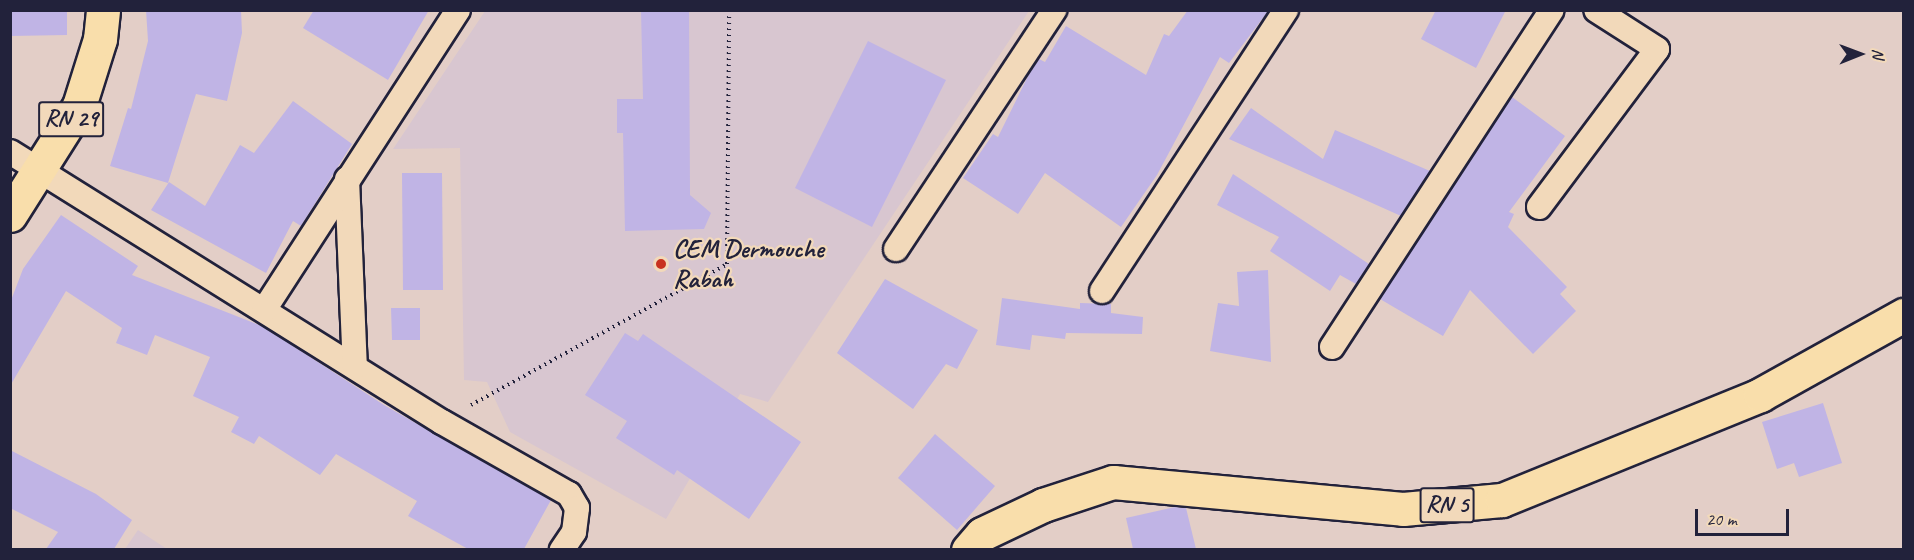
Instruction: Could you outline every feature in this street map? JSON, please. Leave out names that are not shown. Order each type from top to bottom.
[{"type":"main road","name":"RN 29","points":[[10,215],[40,171],[79,105],[100,39],[103,10]]},
{"type":"main road","name":"RN 5","points":[[968,549],[982,534],[1043,505],[1113,482],[1402,509],[1502,500],[1760,395],[1904,315]]},
{"type":"street","points":[[264,310],[347,178],[458,10]]},
{"type":"street","points":[[896,249],[1054,10]]},
{"type":"street","points":[[1102,291],[1286,10]]},
{"type":"street","points":[[1332,346],[1552,10]]},
{"type":"street","points":[[1539,207],[1657,49],[1596,10]]},
{"type":"street","points":[[10,152],[442,422],[569,494],[577,508],[574,532],[562,549]]},
{"type":"street","points":[[347,178],[356,367]]},
{"type":"path","points":[[442,422],[728,264],[729,12]]},
{"type":"shaded area","name":"CEM Dermouche Rabah","points":[[485,11],[1029,11],[768,402],[740,394],[666,519],[510,432],[487,382],[464,380],[460,148],[393,149]]},
{"type":"shaded area","points":[[138,530],[167,549],[125,549]]},
{"type":"building","points":[[10,10],[67,10],[67,35],[10,36]]},
{"type":"building","points":[[146,10],[241,10],[242,33],[227,101],[196,94],[168,183],[110,166],[128,108],[131,109],[148,41]]},
{"type":"building","points":[[314,10],[429,10],[388,80],[303,28]]},
{"type":"building","points":[[641,10],[689,10],[690,195],[711,213],[704,229],[625,231],[623,133],[617,133],[617,99],[643,99]]},
{"type":"building","points":[[1188,10],[1269,10],[1229,63],[1220,57],[1157,175],[1121,227],[1045,173],[1018,214],[963,178],[993,134],[998,137],[1031,70],[1039,59],[1045,62],[1066,26],[1146,75],[1164,34],[1169,36]]},
{"type":"building","points":[[1436,10],[1506,10],[1476,68],[1421,39]]},
{"type":"building","points":[[868,41],[946,80],[872,227],[795,188]]},
{"type":"building","points":[[1512,97],[1565,136],[1509,212],[1514,214],[1508,227],[1567,287],[1560,294],[1576,311],[1533,354],[1470,290],[1443,336],[1380,299]]},
{"type":"building","points":[[293,101],[352,144],[301,226],[293,221],[266,273],[151,210],[169,182],[205,206],[240,145],[254,153]]},
{"type":"building","points":[[1251,108],[1323,159],[1335,130],[1430,171],[1401,216],[1229,139]]},
{"type":"building","points":[[402,173],[442,173],[443,290],[403,290]]},
{"type":"building","points":[[1233,174],[1369,264],[1356,284],[1340,275],[1330,291],[1270,251],[1279,237],[1217,205]]},
{"type":"building","points":[[61,215],[138,266],[132,275],[264,327],[384,405],[551,500],[524,549],[468,549],[408,516],[417,501],[336,454],[320,475],[259,436],[254,444],[231,432],[239,417],[193,396],[210,357],[155,335],[147,355],[116,343],[122,328],[66,291],[10,386],[10,303],[23,269]]},
{"type":"building","points":[[1268,270],[1271,362],[1210,351],[1218,303],[1239,306],[1237,272]]},
{"type":"building","points":[[885,279],[978,330],[957,369],[946,364],[913,409],[837,353]]},
{"type":"building","points":[[1002,298],[1080,309],[1080,303],[1111,304],[1111,313],[1143,317],[1142,334],[1066,333],[1065,339],[1032,335],[1030,350],[996,345]]},
{"type":"building","points":[[391,308],[420,308],[420,340],[392,340]]},
{"type":"building","points":[[625,333],[638,341],[643,334],[801,442],[749,519],[677,470],[674,475],[616,438],[627,421],[585,395]]},
{"type":"building","points":[[1823,403],[1842,463],[1799,477],[1794,463],[1777,469],[1762,422]]},
{"type":"building","points":[[935,434],[995,486],[957,530],[898,478]]},
{"type":"building","points":[[10,450],[96,494],[132,520],[114,549],[46,549],[58,532],[10,508]]},
{"type":"building","points":[[1175,507],[1186,508],[1196,549],[1133,549],[1126,518]]},
{"type":"place","name":"CEM Dermouche Rabah","points":[[661,264]]}]
